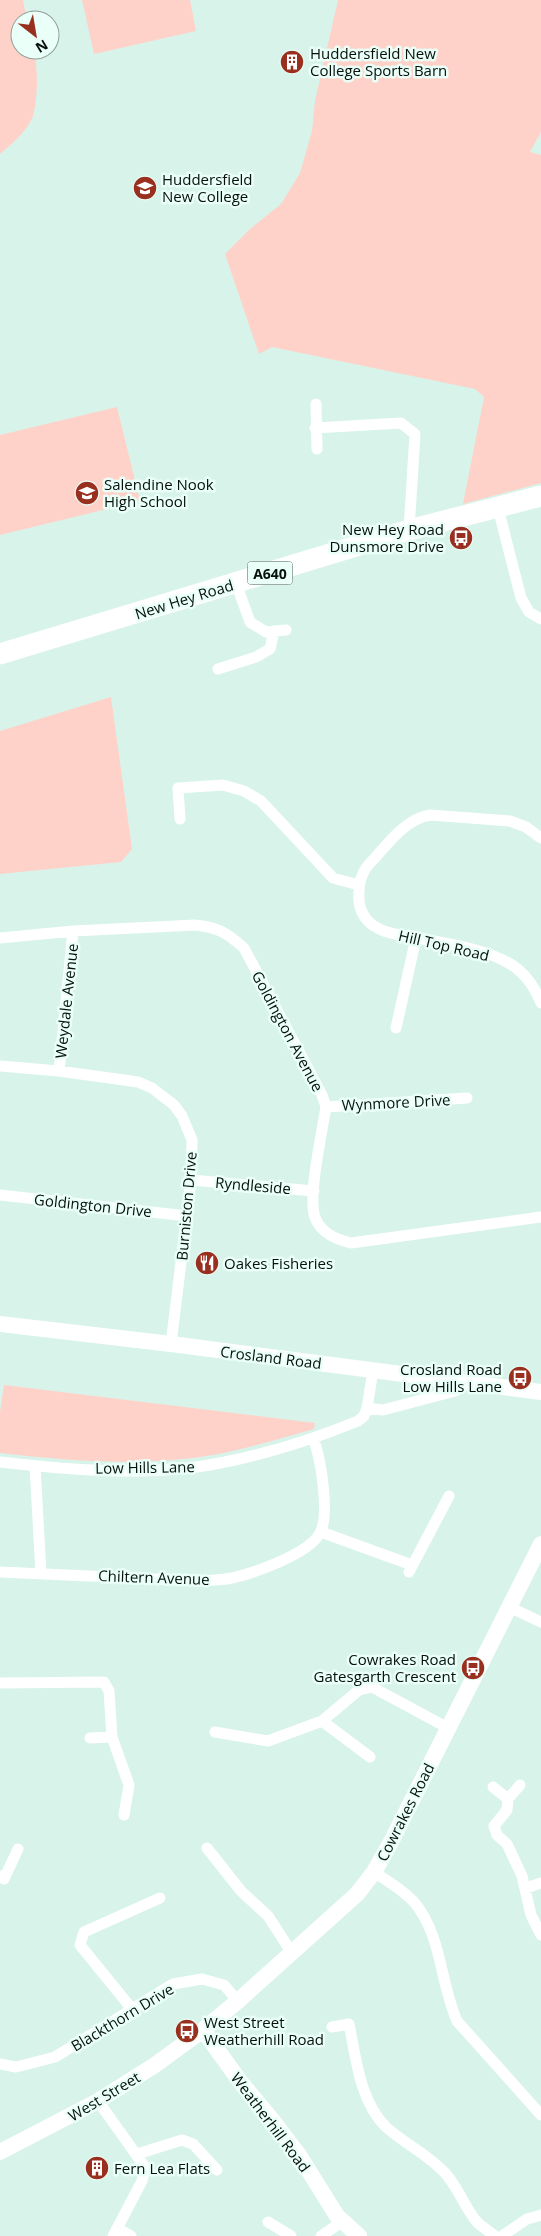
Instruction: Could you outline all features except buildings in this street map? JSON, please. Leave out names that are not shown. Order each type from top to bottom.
[{"type":"highway","name":"New Hey Road","points":[[0,654],[409,530],[541,496]]},
{"type":"street","points":[[316,404],[316,449]]},
{"type":"street","points":[[315,428],[401,423],[416,434],[409,530]]},
{"type":"street","points":[[498,508],[521,598],[529,612],[541,618]]},
{"type":"street","points":[[218,669],[256,657],[270,649],[280,631],[266,632],[250,622],[236,583]]},
{"type":"street","points":[[180,819],[178,788],[223,785],[244,792],[261,801],[333,878],[359,885],[366,867],[404,828],[419,817],[430,815],[510,821],[526,827],[541,838]]},
{"type":"street","name":"Hill Top Road","points":[[359,885],[358,900],[362,915],[380,930],[492,955],[512,964],[530,982],[541,1003]]},
{"type":"street","name":"Goldington Avenue","points":[[0,938],[195,925],[213,927],[229,935],[244,948],[322,1095],[326,1107],[314,1191],[314,1214],[323,1230],[336,1240],[351,1243],[541,1217]]},
{"type":"street","name":"Weydale Avenue","points":[[59,1071],[74,932]]},
{"type":"street","points":[[396,1028],[416,938]]},
{"type":"street","name":"Burniston Drive","points":[[0,1066],[59,1071],[138,1082],[152,1088],[165,1098],[182,1116],[192,1140],[191,1180],[171,1344]]},
{"type":"street","name":"Wynmore Drive","points":[[326,1107],[467,1098]]},
{"type":"street","name":"Ryndleside","points":[[191,1180],[314,1191]]},
{"type":"street","name":"Goldington Drive","points":[[0,1195],[187,1216]]},
{"type":"street","name":"Crosland Road","points":[[0,1324],[541,1392]]},
{"type":"street","points":[[373,1370],[367,1408],[383,1410],[455,1391],[463,1382]]},
{"type":"street","name":"Low Hills Lane","points":[[0,1462],[35,1466],[131,1470],[173,1469],[220,1463],[313,1438],[358,1421],[364,1416],[367,1408]]},
{"type":"street","points":[[313,1438],[325,1500],[321,1532],[410,1569],[449,1496]]},
{"type":"street","points":[[35,1466],[41,1573]]},
{"type":"street","name":"Chiltern Avenue","points":[[0,1572],[201,1581],[231,1578],[264,1568],[305,1548],[321,1532]]},
{"type":"street","name":"Cowrakes Road","points":[[203,2030],[357,1894],[374,1872],[391,1842],[541,1544]]},
{"type":"street","points":[[509,1607],[541,1622]]},
{"type":"street","points":[[0,1683],[104,1682],[109,1691],[112,1737],[130,1785],[124,1815]]},
{"type":"street","points":[[215,1732],[268,1741],[322,1721],[360,1690],[372,1687],[448,1728]]},
{"type":"street","points":[[322,1721],[370,1757]]},
{"type":"street","points":[[90,1738],[112,1737]]},
{"type":"street","points":[[520,1785],[508,1800],[507,1810],[494,1826],[497,1835],[507,1844],[526,1888],[530,1915],[541,1935]]},
{"type":"street","points":[[493,1787],[508,1800]]},
{"type":"street","points":[[207,1848],[241,1891],[268,1916],[292,1953]]},
{"type":"street","points":[[0,1876],[4,1879],[18,1849]]},
{"type":"street","points":[[374,1872],[409,1898],[426,1920],[435,1944],[451,2008],[457,2021],[541,2115]]},
{"type":"street","points":[[526,1888],[541,1883]]},
{"type":"street","points":[[132,2008],[80,1945],[84,1932],[160,1898]]},
{"type":"street","name":"Blackthorn Drive","points":[[0,2064],[16,2067],[54,2057],[172,1984],[202,1979],[224,1985],[238,2001]]},
{"type":"street","points":[[332,2027],[349,2024],[366,2095],[375,2113],[386,2126],[438,2166],[454,2184],[476,2221],[495,2236]]},
{"type":"street","name":"West Street","points":[[0,2152],[98,2101],[155,2066],[203,2030]]},
{"type":"street","name":"Weatherhill Road","points":[[203,2030],[242,2084],[284,2135],[310,2171],[321,2192],[343,2221],[359,2236]]},
{"type":"street","points":[[98,2101],[145,2167],[142,2181],[115,2232],[131,2236]]},
{"type":"street","points":[[137,2154],[182,2140],[193,2144],[217,2170]]},
{"type":"street","points":[[502,2236],[528,2219],[541,2215]]},
{"type":"street","points":[[321,2236],[343,2221]]},
{"type":"street","points":[[268,2222],[291,2236]]},
{"type":"shaded area","points":[[0,0],[23,0],[25,10],[10,10],[10,60],[35,60],[37,83],[35,108],[27,127],[0,154]]},
{"type":"shaded area","points":[[82,0],[190,0],[196,31],[94,54]]},
{"type":"shaded area","points":[[338,0],[541,0],[541,132],[530,152],[541,155],[541,483],[463,504],[484,397],[475,389],[272,347],[259,354],[225,254],[250,229],[281,204],[300,173],[312,131],[315,101]]},
{"type":"shaded area","points":[[117,407],[140,501],[0,535],[0,435]]},
{"type":"shaded area","points":[[111,697],[132,849],[121,862],[0,874],[0,731]]},
{"type":"shaded area","points":[[4,1385],[315,1423],[314,1429],[266,1443],[233,1451],[183,1459],[138,1462],[92,1461],[0,1453],[0,1412]]},
{"type":"place","name":"Huddersfield New College Sports Barn","points":[[292,62]]},
{"type":"place","name":"Huddersfield New College","points":[[145,188]]},
{"type":"place","name":"Salendine Nook High School","points":[[87,493]]},
{"type":"place","name":"New Hey Road Dunsmore Drive","points":[[461,538]]},
{"type":"place","name":"Oakes Fisheries","points":[[207,1263]]},
{"type":"place","name":"Crosland Road Low Hills Lane","points":[[520,1378]]},
{"type":"place","name":"Cowrakes Road Gatesgarth Crescent","points":[[473,1668]]},
{"type":"place","name":"West Street Weatherhill Road","points":[[187,2031]]},
{"type":"place","name":"Fern Lea Flats","points":[[97,2168]]}]
